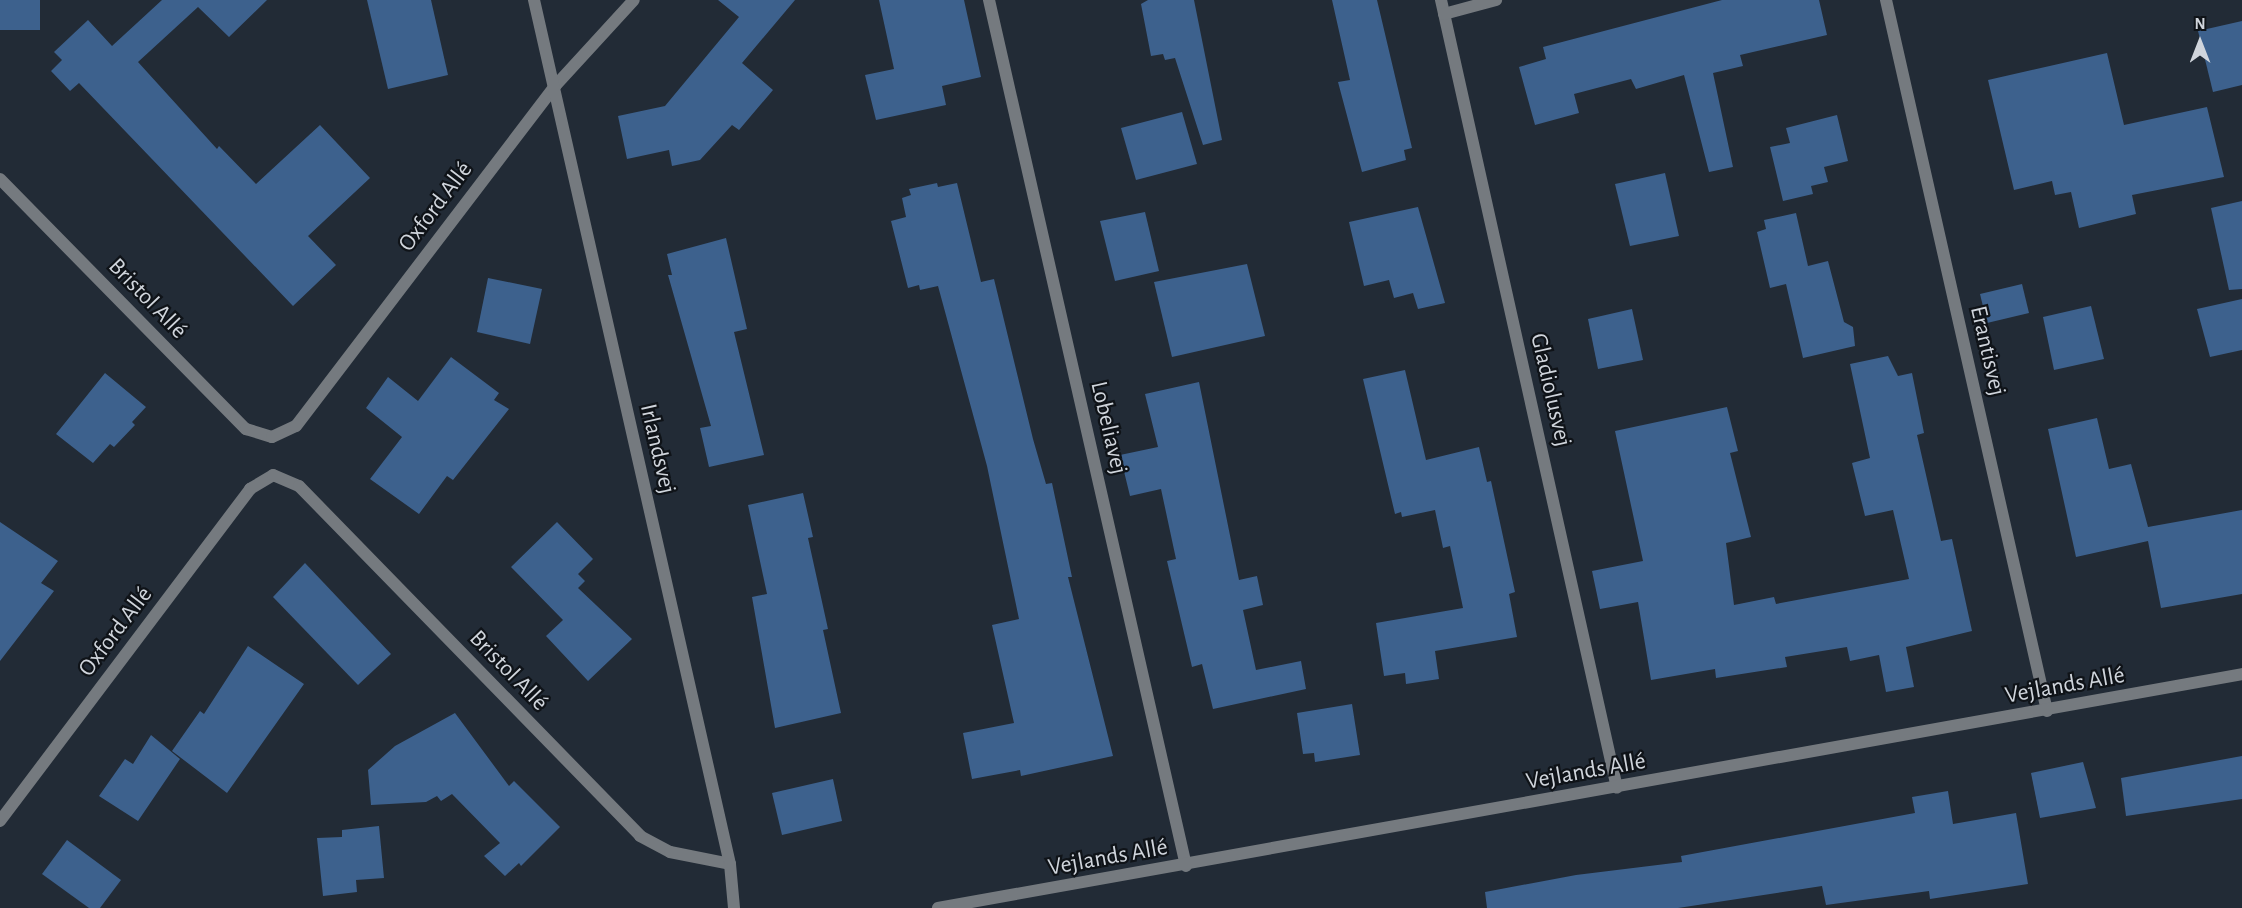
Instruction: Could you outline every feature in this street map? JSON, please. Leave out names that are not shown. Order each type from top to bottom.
[{"type":"street","name":"Irlandsvej","points":[[534,0],[556,85],[730,864],[734,908]]},
{"type":"street","name":"Oxford Allé","points":[[272,436],[296,426],[556,85],[634,0]]},
{"type":"street","name":"Lobeliavej","points":[[989,0],[1186,866]]},
{"type":"street","name":"Gladiolusvej","points":[[1441,0],[1617,788]]},
{"type":"street","points":[[1444,14],[1496,0]]},
{"type":"street","name":"Erantisvej","points":[[1886,0],[2047,711]]},
{"type":"street","name":"Bristol Allé","points":[[0,179],[246,429],[272,436]]},
{"type":"street","name":"Oxford Allé","points":[[0,821],[250,489],[273,476]]},
{"type":"street","name":"Bristol Allé","points":[[273,476],[299,486],[640,836],[670,852],[730,864]]},
{"type":"street","name":"Vejlands Allé","points":[[938,908],[1186,866],[2242,674]]},
{"type":"building","points":[[0,0],[40,0],[40,30],[0,30]]},
{"type":"building","points":[[162,0],[267,0],[229,37],[198,7],[138,62],[217,149],[219,146],[256,184],[320,125],[370,178],[308,236],[336,265],[293,306],[79,83],[70,91],[51,71],[62,60],[54,52],[88,20],[112,46]]},
{"type":"building","points":[[367,0],[431,0],[448,75],[388,89]]},
{"type":"building","points":[[718,0],[795,0],[742,63],[773,90],[739,130],[732,125],[700,160],[672,166],[669,150],[627,159],[618,116],[665,106],[739,17]]},
{"type":"building","points":[[879,0],[964,0],[981,77],[942,86],[946,105],[876,120],[865,75],[894,69]]},
{"type":"building","points":[[1148,0],[1194,0],[1222,140],[1203,145],[1175,58],[1165,60],[1163,54],[1151,56],[1141,4]]},
{"type":"building","points":[[1332,0],[1377,0],[1412,148],[1404,150],[1406,160],[1362,172],[1338,82],[1350,80]]},
{"type":"building","points":[[1722,0],[1819,0],[1827,35],[1740,55],[1743,66],[1713,73],[1733,167],[1709,172],[1684,75],[1636,89],[1631,79],[1574,94],[1579,113],[1535,125],[1519,67],[1546,59],[1543,47]]},
{"type":"building","points":[[2242,21],[2242,85],[2213,92],[2198,31]]},
{"type":"building","points":[[2107,53],[2124,125],[2207,107],[2224,177],[2132,195],[2136,214],[2079,228],[2071,192],[2055,195],[2052,181],[2014,190],[1988,80]]},
{"type":"building","points":[[1182,112],[1197,164],[1136,180],[1121,128]]},
{"type":"building","points":[[1837,115],[1848,161],[1824,167],[1828,182],[1811,186],[1813,194],[1783,201],[1770,147],[1790,143],[1786,128]]},
{"type":"building","points":[[1665,173],[1679,236],[1630,246],[1615,184]]},
{"type":"building","points":[[937,183],[938,187],[957,183],[981,282],[994,279],[1033,439],[1046,484],[1052,483],[1072,577],[1068,577],[1113,756],[1021,776],[1020,770],[972,779],[963,733],[1014,723],[992,625],[1019,619],[987,466],[938,286],[920,290],[919,285],[908,288],[891,221],[906,217],[902,198],[911,195],[909,189]]},
{"type":"building","points":[[2242,201],[2242,289],[2229,290],[2211,208]]},
{"type":"building","points":[[1418,207],[1445,303],[1418,309],[1413,293],[1394,298],[1389,280],[1364,286],[1349,222]]},
{"type":"building","points":[[1145,212],[1159,271],[1115,281],[1100,221]]},
{"type":"building","points":[[1796,213],[1808,266],[1828,261],[1844,322],[1853,327],[1855,346],[1803,358],[1786,284],[1770,288],[1757,232],[1766,229],[1764,220]]},
{"type":"building","points":[[726,238],[747,329],[734,332],[764,455],[709,467],[700,428],[711,426],[668,275],[672,275],[667,254]]},
{"type":"building","points":[[1247,264],[1265,336],[1172,357],[1154,282]]},
{"type":"building","points":[[488,278],[542,289],[530,344],[477,332]]},
{"type":"building","points":[[2022,284],[2029,313],[1987,323],[1980,294]]},
{"type":"building","points":[[2242,299],[2242,350],[2210,357],[2197,309]]},
{"type":"building","points":[[2091,306],[2104,359],[2054,370],[2043,317]]},
{"type":"building","points":[[1632,309],[1643,360],[1598,369],[1588,319]]},
{"type":"building","points":[[1888,356],[1898,376],[1912,373],[1924,433],[1917,435],[1941,541],[1952,539],[1972,631],[1906,647],[1914,687],[1886,692],[1879,655],[1850,661],[1847,647],[1785,657],[1787,667],[1716,678],[1715,669],[1651,680],[1638,602],[1600,609],[1592,571],[1643,561],[1615,431],[1727,407],[1738,451],[1730,453],[1751,537],[1726,543],[1734,605],[1774,597],[1776,604],[1909,579],[1893,510],[1865,516],[1852,463],[1870,458],[1850,364]]},
{"type":"building","points":[[451,357],[499,393],[494,400],[509,409],[453,480],[447,476],[419,514],[370,479],[402,437],[366,408],[388,377],[418,401]]},
{"type":"building","points":[[1405,370],[1426,460],[1479,447],[1487,482],[1491,481],[1515,592],[1509,594],[1517,637],[1435,651],[1439,679],[1406,684],[1405,673],[1384,676],[1376,623],[1463,608],[1450,546],[1443,548],[1435,510],[1402,517],[1401,512],[1395,514],[1363,379]]},
{"type":"building","points":[[105,373],[146,407],[132,422],[135,425],[114,447],[110,444],[93,463],[56,434]]},
{"type":"building","points":[[1199,382],[1239,580],[1257,576],[1263,605],[1243,610],[1256,670],[1301,661],[1306,689],[1213,709],[1202,664],[1192,667],[1167,561],[1176,559],[1161,489],[1130,496],[1120,455],[1158,447],[1145,394]]},
{"type":"building","points":[[2097,418],[2109,469],[2131,464],[2148,527],[2242,510],[2242,594],[2161,608],[2148,541],[2076,557],[2048,429]]},
{"type":"building","points":[[803,493],[813,537],[808,538],[828,629],[823,630],[841,713],[775,728],[752,597],[767,594],[748,505]]},
{"type":"building","points":[[0,522],[58,561],[41,583],[54,591],[0,661]]},
{"type":"building","points":[[557,522],[593,559],[578,574],[585,581],[578,588],[632,639],[588,681],[546,636],[563,620],[511,567]]},
{"type":"building","points":[[305,563],[391,654],[358,685],[273,597]]},
{"type":"building","points":[[248,646],[304,684],[227,793],[172,751],[200,711],[204,714]]},
{"type":"building","points":[[1352,704],[1360,755],[1315,762],[1314,753],[1303,754],[1297,713]]},
{"type":"building","points":[[455,713],[509,786],[514,781],[560,827],[521,866],[519,863],[505,876],[484,856],[500,843],[452,794],[441,801],[437,796],[426,802],[371,805],[368,770],[395,746]]},
{"type":"building","points":[[151,735],[180,759],[138,821],[99,796],[125,759],[133,764]]},
{"type":"building","points":[[2242,756],[2242,799],[2126,816],[2121,778]]},
{"type":"building","points":[[2083,762],[2096,808],[2040,818],[2031,773]]},
{"type":"building","points":[[833,779],[842,821],[782,835],[772,793]]},
{"type":"building","points":[[1948,791],[1953,824],[2016,813],[2028,884],[1930,899],[1929,891],[1826,905],[1822,886],[1678,908],[1487,908],[1485,892],[1576,875],[1682,862],[1681,856],[1915,813],[1912,797]]},
{"type":"building","points":[[379,826],[384,878],[356,880],[357,892],[323,896],[317,838],[342,837],[342,830]]},
{"type":"building","points":[[67,840],[121,880],[100,908],[89,908],[42,874]]}]
